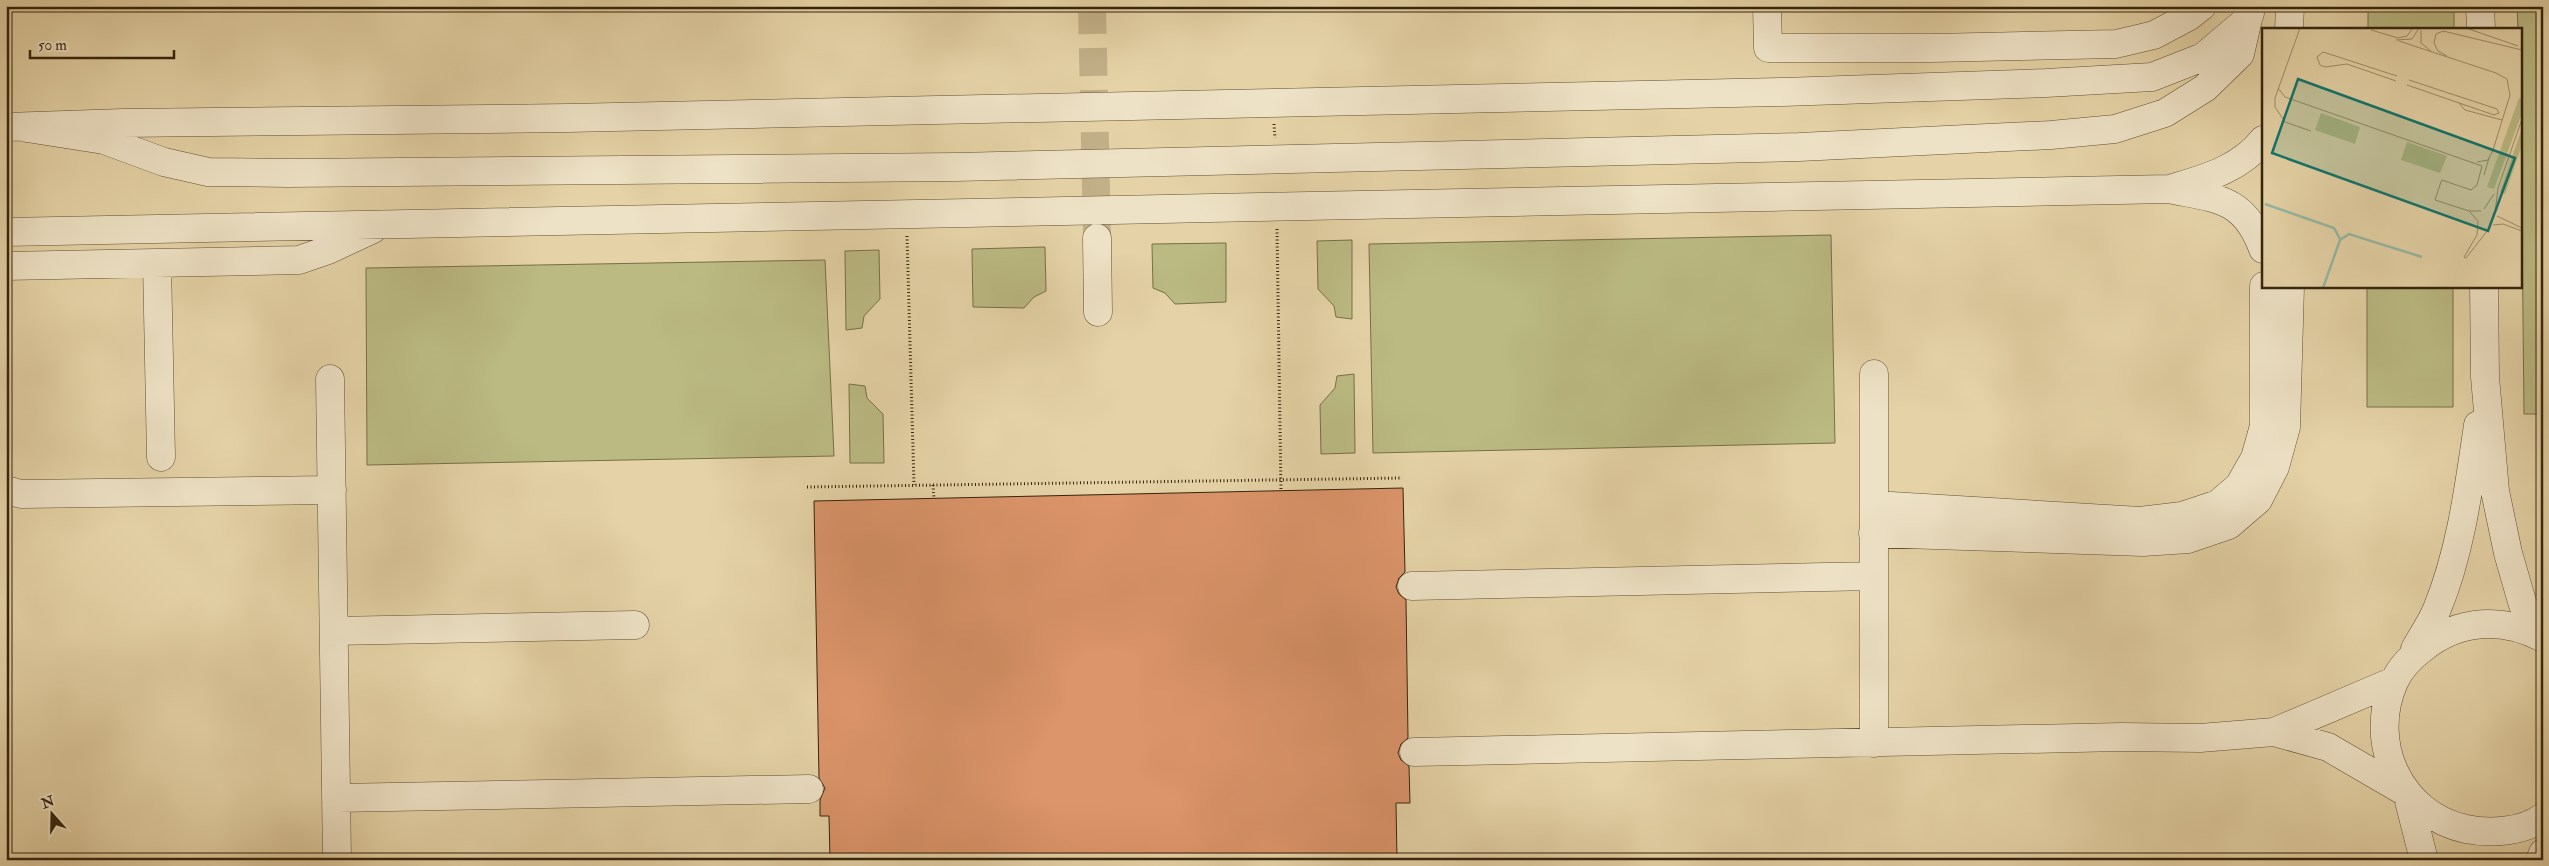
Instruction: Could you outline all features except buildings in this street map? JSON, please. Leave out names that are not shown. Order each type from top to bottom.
[{"type":"street","points":[[1767,6],[1768,48],[1933,48],[2116,44],[2154,34],[2188,17],[2202,6]]},
{"type":"street","points":[[2288,28],[2290,6]]},
{"type":"street","points":[[2480,6],[2481,28]]},
{"type":"street","points":[[16,128],[123,124],[356,121],[1933,87],[2152,77],[2202,57],[2250,13]]},
{"type":"street","points":[[16,128],[104,140],[164,162],[208,172],[946,167],[1799,147],[2051,135],[2115,129],[2165,113],[2205,88],[2240,54],[2250,13]]},
{"type":"street","points":[[1933,48],[1933,87]]},
{"type":"street","points":[[2169,189],[2230,168],[2255,150],[2262,141]]},
{"type":"street","points":[[6,232],[2169,189],[2219,199],[2244,212],[2262,246]]},
{"type":"street","points":[[6,266],[299,260],[328,250],[384,225]]},
{"type":"street","points":[[1097,238],[1098,312]]},
{"type":"street","points":[[157,263],[161,457]]},
{"type":"street","points":[[1874,505],[2140,521],[2182,516],[2218,504],[2239,486],[2255,458],[2264,426],[2264,288]]},
{"type":"street","points":[[1873,534],[2143,542],[2188,539],[2229,525],[2258,500],[2275,467],[2280,451],[2286,427],[2290,288]]},
{"type":"street","points":[[2484,288],[2485,376],[2495,492],[2508,553],[2523,605],[2543,631]]},
{"type":"street","points":[[1874,374],[1874,743]]},
{"type":"street","points":[[2424,860],[2407,794],[2392,771],[2384,742],[2384,714],[2394,681],[2410,658],[2437,609],[2452,565],[2468,496],[2485,376]]},
{"type":"street","points":[[330,379],[337,860]]},
{"type":"street","points":[[6,490],[21,494],[332,490]]},
{"type":"street","points":[[1412,586],[1873,576]]},
{"type":"street","points":[[2410,658],[2438,635],[2463,626],[2486,623],[2527,630],[2543,638]]},
{"type":"street","points":[[334,631],[635,625]]},
{"type":"street","points":[[1414,752],[2121,737],[2200,738],[2274,732],[2394,681]]},
{"type":"street","points":[[2274,732],[2328,747],[2407,794],[2425,811],[2454,826],[2480,832],[2515,829],[2543,817]]},
{"type":"street","points":[[337,798],[809,789]]},
{"type":"street","points":[[2540,860],[2543,853]]},
{"type":"path","points":[[1274,102],[1275,159]]},
{"type":"path","points":[[1276,206],[1281,491]]},
{"type":"path","points":[[906,214],[914,485]]},
{"type":"path","points":[[807,487],[1402,478]]},
{"type":"path","points":[[933,485],[934,499]]},
{"type":"shaded area","points":[[2368,6],[2454,6],[2454,28],[2368,28]]},
{"type":"shaded area","points":[[2517,6],[2543,6],[2543,414],[2524,414],[2522,28],[2518,28]]},
{"type":"shaded area","points":[[1831,235],[1835,443],[1373,453],[1369,244]]},
{"type":"shaded area","points":[[1352,240],[1352,319],[1336,317],[1334,306],[1318,289],[1317,241]]},
{"type":"shaded area","points":[[1226,243],[1226,302],[1175,304],[1165,293],[1153,288],[1152,244]]},
{"type":"shaded area","points":[[1045,247],[1046,291],[1034,297],[1024,308],[973,307],[972,249]]},
{"type":"shaded area","points":[[879,250],[880,299],[864,316],[862,328],[846,330],[845,251]]},
{"type":"shaded area","points":[[825,260],[834,456],[367,465],[366,268]]},
{"type":"shaded area","points":[[2367,288],[2453,288],[2453,407],[2367,407]]},
{"type":"shaded area","points":[[1354,374],[1355,453],[1321,454],[1320,405],[1335,388],[1337,376]]},
{"type":"shaded area","points":[[849,384],[865,386],[867,398],[883,414],[884,463],[850,463]]},
{"type":"tunnel","points":[[1092,6],[1097,235]]}]
